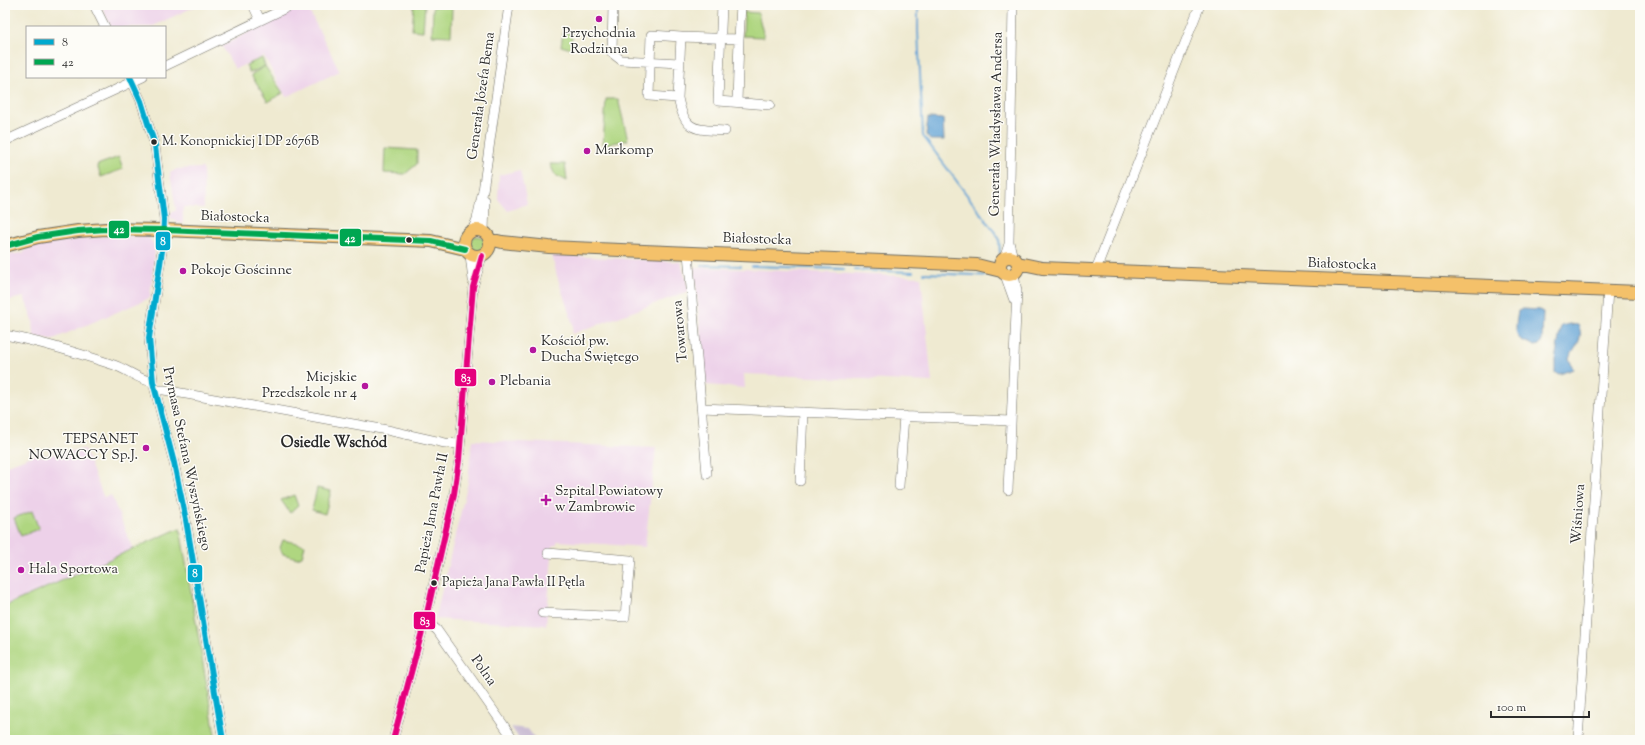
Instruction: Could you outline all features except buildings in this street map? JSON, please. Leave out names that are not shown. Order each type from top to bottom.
[{"type":"main road","name":"Białostocka","points":[[5,246],[38,237],[78,231],[106,229],[164,230],[1640,292]]},
{"type":"main road","name":"Białostocka","points":[[5,240],[21,236],[38,237]]},
{"type":"street","points":[[94,5],[104,26]]},
{"type":"street","points":[[253,5],[260,20]]},
{"type":"street","points":[[166,66],[292,5]]},
{"type":"street","name":"Generała Józefa Bema","points":[[477,244],[485,200],[483,191],[509,5]]},
{"type":"street","points":[[613,5],[612,53],[621,60],[680,63]]},
{"type":"street","points":[[722,5],[718,101],[770,105]]},
{"type":"street","points":[[737,102],[740,5]]},
{"type":"street","name":"Generała Władysława Andersa","points":[[1008,490],[1017,291],[1009,266],[1013,5]]},
{"type":"street","points":[[1096,269],[1200,5]]},
{"type":"street","points":[[678,98],[649,96],[651,35],[739,39]]},
{"type":"street","points":[[681,36],[678,98],[681,114],[690,126],[700,130],[725,131]]},
{"type":"street","points":[[5,141],[131,80]]},
{"type":"street","name":"Prymasa Stefana Wyszyńskiego","points":[[131,80],[140,100],[155,146],[164,230],[149,338],[154,386],[174,463],[186,520],[223,740]]},
{"type":"street","name":"Papieża Jana Pawła II","points":[[393,740],[424,624],[454,494],[460,444],[477,244]]},
{"type":"street","name":"Towarowa","points":[[688,253],[707,474]]},
{"type":"street","name":"Wiśniowa","points":[[1578,740],[1608,290]]},
{"type":"street","points":[[5,335],[69,350],[116,365],[164,390],[387,430],[445,443],[460,444]]},
{"type":"street","points":[[701,408],[1011,421]]},
{"type":"street","points":[[800,481],[803,412]]},
{"type":"street","points":[[899,486],[904,416]]},
{"type":"street","points":[[542,613],[625,617],[630,560],[548,553]]},
{"type":"street","name":"Polna","points":[[424,624],[432,626],[437,630],[514,740]]},
{"type":"shaded area","points":[[101,5],[198,5],[153,26],[111,26]]},
{"type":"shaded area","points":[[300,5],[306,5],[340,71],[286,97],[264,56],[235,69],[222,46]]},
{"type":"shaded area","points":[[203,168],[204,208],[183,207],[183,224],[177,222],[171,218],[170,214],[176,210],[170,173],[177,169]]},
{"type":"shaded area","points":[[520,170],[527,204],[508,211],[498,199],[499,175]]},
{"type":"shaded area","points":[[107,236],[144,236],[149,238],[153,243],[155,250],[150,298],[51,340],[34,337],[33,320],[24,297],[5,301],[5,255],[23,253],[29,246],[39,244]]},
{"type":"shaded area","points":[[552,255],[681,262],[689,291],[572,334],[573,325],[557,276]]},
{"type":"shaded area","points":[[694,267],[921,277],[932,382],[744,374],[745,388],[706,385]]},
{"type":"shaded area","points":[[472,440],[656,448],[645,547],[558,541],[556,545],[553,546],[546,625],[435,619],[468,482]]},
{"type":"shaded area","points":[[84,449],[104,498],[111,495],[133,549],[5,606],[5,466],[37,454],[41,456]]},
{"type":"shaded area","points":[[511,727],[528,729],[536,740],[520,740]]},
{"type":"green space","points":[[414,5],[425,5],[423,31],[412,30]]},
{"type":"green space","points":[[433,6],[452,7],[451,36],[432,35]]},
{"type":"green space","points":[[744,12],[758,13],[764,37],[743,36]]},
{"type":"green space","points":[[563,33],[572,33],[571,49],[561,46]]},
{"type":"green space","points":[[262,58],[265,66],[250,73],[246,65]]},
{"type":"green space","points":[[265,66],[283,93],[268,102],[251,75]]},
{"type":"green space","points":[[606,99],[618,99],[628,140],[603,145]]},
{"type":"green space","points":[[385,148],[417,150],[417,164],[405,174],[384,173]]},
{"type":"green space","points":[[119,157],[123,169],[101,177],[97,165]]},
{"type":"green space","points":[[550,164],[565,164],[567,181],[555,175]]},
{"type":"green space","points":[[477,236],[484,241],[485,244],[480,251],[477,252],[470,247],[469,244],[474,237]]},
{"type":"green space","points":[[317,488],[331,491],[325,514],[312,510]]},
{"type":"green space","points":[[294,495],[298,506],[290,513],[281,500]]},
{"type":"green space","points":[[32,511],[39,529],[21,536],[14,518]]},
{"type":"green space","points":[[180,528],[216,740],[5,740],[5,606]]},
{"type":"green space","points":[[283,540],[305,545],[302,556],[297,558],[283,554],[280,548]]},
{"type":"water","points":[[928,118],[943,119],[944,140],[930,140],[926,135]]},
{"type":"water","points":[[1523,309],[1539,310],[1543,312],[1542,341],[1539,345],[1534,346],[1523,341],[1517,335],[1516,328],[1518,311]]},
{"type":"water","points":[[1569,324],[1578,325],[1580,329],[1580,338],[1569,358],[1573,369],[1560,374],[1555,373],[1555,360],[1561,326]]},
{"type":"waterway","points":[[918,5],[923,136],[999,238],[1000,253]]},
{"type":"waterway","points":[[702,265],[741,266]]},
{"type":"waterway","points":[[752,266],[844,269]]},
{"type":"waterway","points":[[854,270],[913,272]]},
{"type":"waterway","points":[[924,273],[996,276]]},
{"type":"transit line","name":"8","points":[[130,78],[141,101],[155,146],[164,219],[163,244],[149,338],[153,382],[174,463],[186,520],[223,740]]},
{"type":"transit line","name":"42","points":[[5,246],[38,237],[78,231],[106,229],[431,241],[465,249]]},
{"type":"transit line","name":"83","points":[[393,740],[427,613],[454,494],[459,460],[473,287],[482,256]]},
{"type":"place","name":"Przychodnia Rodzinna","points":[[599,19]]},
{"type":"place","name":"M. Konopnickiej I DP 2676B","points":[[154,142]]},
{"type":"place","name":"Markomp","points":[[587,151]]},
{"type":"place","name":"Pokoje Gościnne","points":[[183,271]]},
{"type":"place","name":"Kościół pw. Ducha Świętego","points":[[533,350]]},
{"type":"place","name":"Plebania","points":[[492,382]]},
{"type":"place","name":"Miejskie Przedszkole nr 4","points":[[365,386]]},
{"type":"place","name":"TEPSANET NOWACCY Sp.J.","points":[[146,448]]},
{"type":"place","name":"Szpital Powiatowy w Zambrowie","points":[[546,500]]},
{"type":"place","name":"Hala Sportowa","points":[[21,570]]},
{"type":"place","name":"Papieża Jana Pawła II Pętla","points":[[434,583]]},
{"type":"district","name":"Osiedle Wschód","points":[[334,443]]}]
